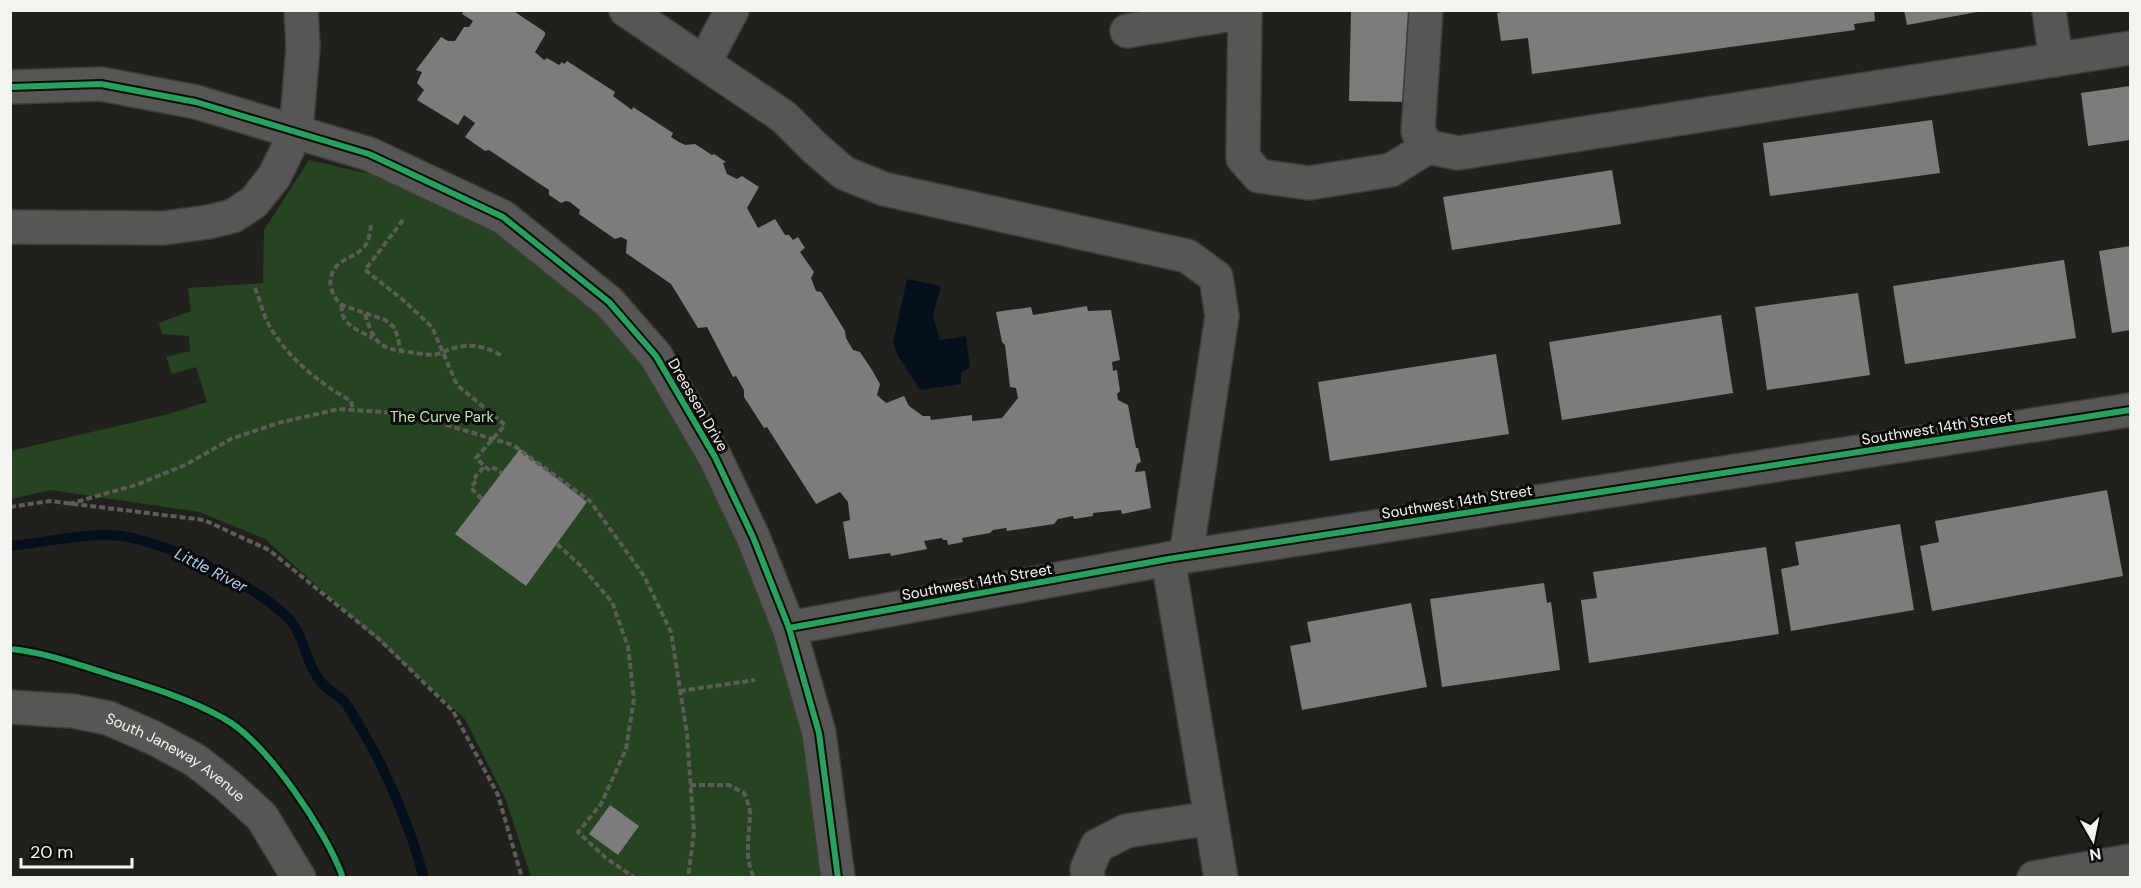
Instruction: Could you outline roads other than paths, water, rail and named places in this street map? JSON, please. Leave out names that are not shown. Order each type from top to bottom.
[{"type":"street","points":[[10,227],[164,228],[233,216],[254,202],[274,177],[296,132],[303,47],[301,10]]},
{"type":"street","points":[[626,10],[783,117],[844,173],[884,189],[1187,256],[1216,277],[1222,315],[1177,558],[1221,878]]},
{"type":"street","points":[[704,63],[732,10]]},
{"type":"street","points":[[1426,10],[1418,132],[1428,147]]},
{"type":"street","points":[[2049,10],[2056,60]]},
{"type":"street","points":[[1127,30],[1245,11],[1243,158],[1259,176],[1309,183],[1390,170],[1428,147],[1458,153],[2130,48]]},
{"type":"street","name":"Dreessen Drive","points":[[10,87],[101,84],[196,102],[369,154],[503,217],[609,302],[656,356],[715,457],[753,537],[789,628],[819,733],[838,878]]},
{"type":"street","name":"Southwest 14th Street","points":[[789,628],[1177,558],[2130,410]]},
{"type":"street","name":"South Janeway Avenue","points":[[10,707],[73,711],[108,718],[154,738],[195,760],[262,817],[299,878]]},
{"type":"street","points":[[1088,878],[1087,869],[1097,846],[1126,831],[1211,818]]},
{"type":"street","points":[[2034,878],[2130,861]]},
{"type":"water","points":[[907,279],[941,286],[933,315],[940,340],[966,336],[970,368],[961,373],[961,384],[920,390],[898,356],[893,343]]},
{"type":"waterway","name":"Little River","points":[[10,546],[67,538],[122,536],[147,542],[201,562],[252,590],[273,605],[295,626],[316,676],[345,702],[378,759],[412,838],[424,878]]},
{"type":"park label","name":"The Curve Park","points":[[442,417]]}]
